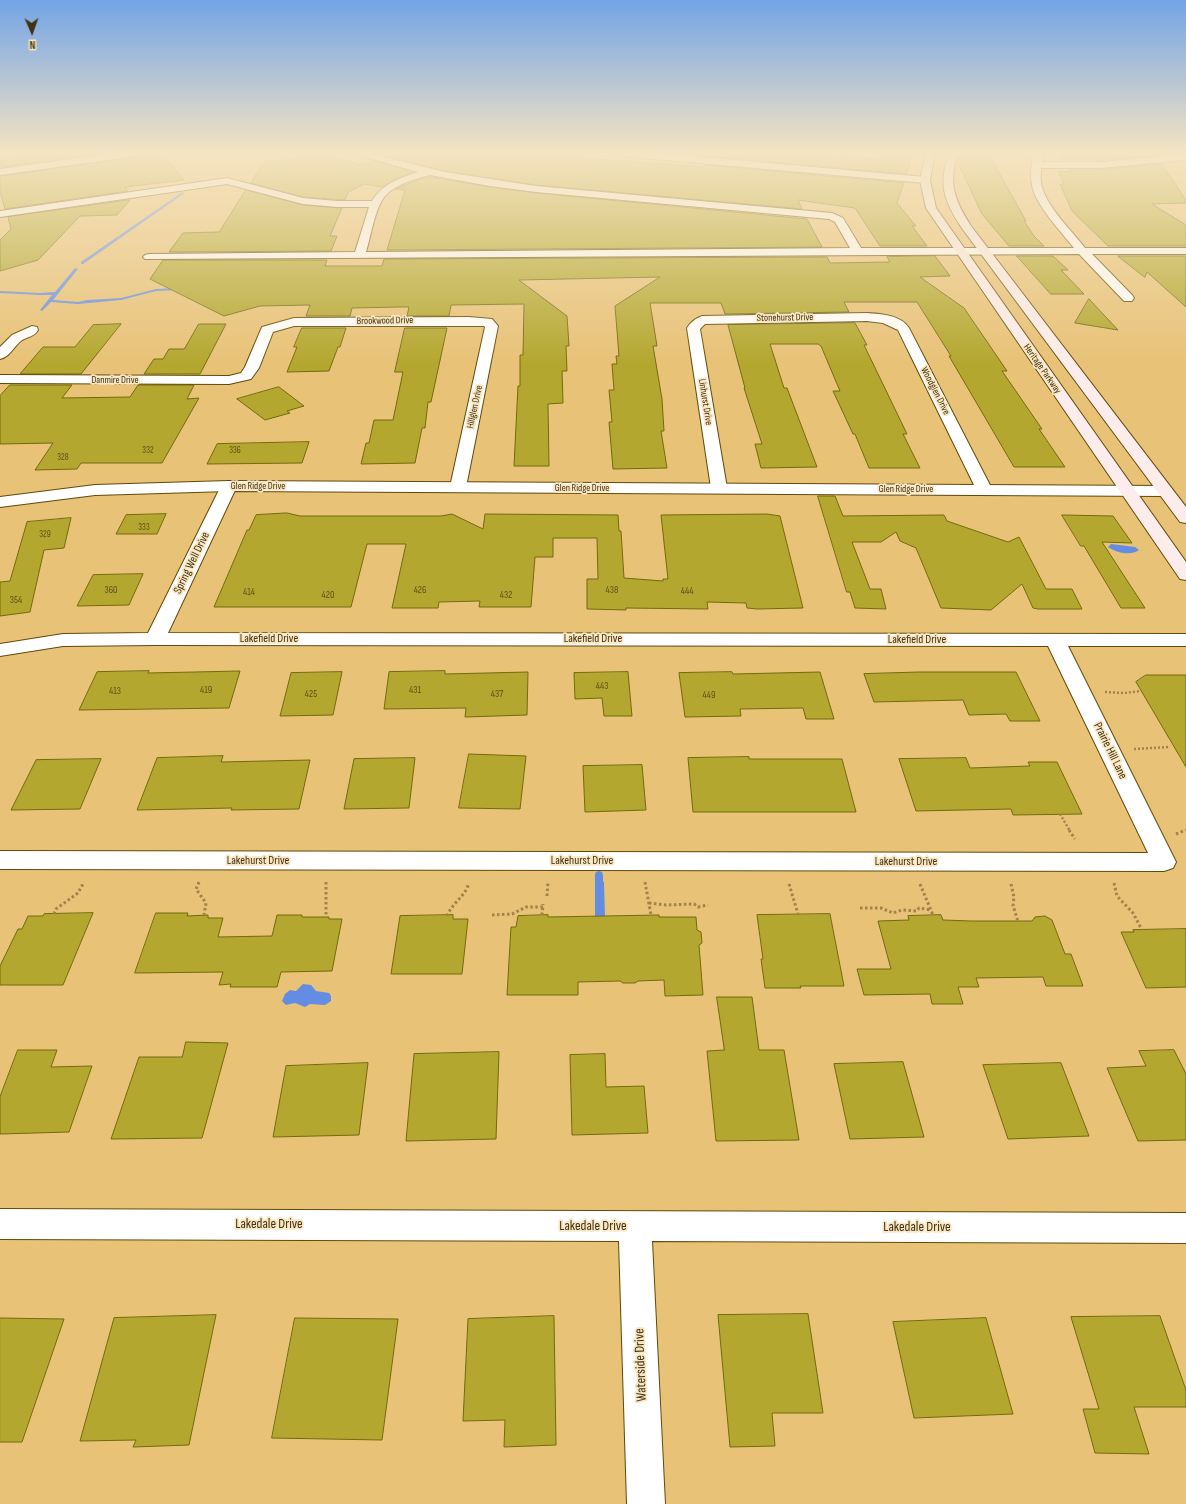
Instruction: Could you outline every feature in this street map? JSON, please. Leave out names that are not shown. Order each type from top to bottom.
[{"type":"main road","name":"Heritage Parkway","points":[[941,223],[1186,575]]},
{"type":"main road","name":"Heritage Parkway","points":[[965,223],[984,251],[1186,518]]},
{"type":"street","points":[[359,256],[370,223]]},
{"type":"street","points":[[841,223],[857,252]]},
{"type":"street","points":[[1060,223],[1082,252],[1128,298]]},
{"type":"street","points":[[535,242],[535,254]]},
{"type":"street","points":[[148,257],[1186,251]]},
{"type":"street","name":"Stonehurst Drive","points":[[702,320],[867,317]]},
{"type":"street","name":"Woodglen Drive","points":[[867,317],[886,318],[896,322],[903,328],[984,489]]},
{"type":"street","name":"Linhurst Drive","points":[[702,320],[693,328],[718,488]]},
{"type":"street","name":"Brookwood Drive","points":[[277,326],[294,322],[469,321],[487,322],[492,326]]},
{"type":"street","name":"Danmire Drive","points":[[0,379],[229,380],[246,376],[252,368],[267,330],[277,326]]},
{"type":"street","name":"Hillglen Drive","points":[[458,487],[492,326]]},
{"type":"street","points":[[0,355],[17,338],[32,330]]},
{"type":"street","name":"Glen Ridge Drive","points":[[0,502],[95,490],[229,486],[1165,491]]},
{"type":"street","name":"Spring Well Drive","points":[[155,639],[229,486]]},
{"type":"street","name":"Lakefield Drive","points":[[0,650],[63,640],[155,639],[1186,640]]},
{"type":"street","name":"Prairie Hill Lane","points":[[1055,640],[1164,862]]},
{"type":"street","name":"Lakehurst Drive","points":[[0,860],[1164,862]]},
{"type":"street","name":"Lakedale Drive","points":[[0,1224],[1186,1228]]},
{"type":"street","name":"Waterside Drive","points":[[635,1226],[646,1504]]},
{"type":"path","points":[[1104,692],[1124,693],[1140,691]]},
{"type":"path","points":[[1134,750],[1170,747]]},
{"type":"path","points":[[54,914],[56,908],[78,893],[92,860]]},
{"type":"path","points":[[326,917],[327,907],[325,889],[331,860]]},
{"type":"path","points":[[204,915],[206,902],[196,889],[206,861]]},
{"type":"path","points":[[447,916],[453,904],[462,897],[468,889],[471,861]]},
{"type":"path","points":[[547,896],[548,880]]},
{"type":"path","points":[[788,880],[798,914]]},
{"type":"path","points":[[645,881],[651,915]]},
{"type":"path","points":[[919,881],[933,915]]},
{"type":"path","points":[[1010,882],[1014,890],[1013,905],[1018,922]]},
{"type":"path","points":[[1114,882],[1117,896],[1133,913],[1142,930]]},
{"type":"path","points":[[649,903],[654,902],[666,906],[690,903],[698,907],[708,905]]},
{"type":"path","points":[[492,915],[512,914],[526,907],[543,905],[542,915]]},
{"type":"path","points":[[860,908],[881,908],[893,914],[902,910],[917,911],[920,908],[931,910]]},
{"type":"water","points":[[1111,544],[1135,547],[1139,550],[1132,553],[1119,552],[1108,547]]},
{"type":"water","points":[[303,984],[311,985],[316,991],[329,993],[331,996],[331,1001],[325,1005],[310,1004],[305,1007],[295,1003],[286,1005],[282,1001],[285,994],[290,990],[296,991]]},
{"type":"building","points":[[10,223],[73,223],[38,260],[0,271],[0,240],[11,229]]},
{"type":"building","points":[[225,223],[335,223],[330,236],[337,236],[331,251],[169,252],[183,233],[219,232]]},
{"type":"building","points":[[395,223],[809,223],[822,247],[387,250]]},
{"type":"building","points":[[865,223],[914,223],[916,226],[912,226],[927,246],[880,246]]},
{"type":"building","points":[[990,223],[1025,223],[1034,236],[1044,246],[1009,246]]},
{"type":"building","points":[[1085,223],[1183,223],[1186,225],[1186,246],[1108,246]]},
{"type":"building","points":[[935,256],[950,276],[920,277],[964,308],[1007,371],[1002,371],[1042,429],[1039,429],[1065,467],[1014,467],[949,356],[951,356],[917,302],[844,302],[849,312],[725,314],[721,303],[650,303],[657,346],[653,346],[662,399],[664,431],[661,431],[667,468],[613,469],[609,422],[612,422],[609,390],[614,390],[612,364],[617,364],[616,356],[619,356],[615,306],[660,277],[519,280],[567,316],[569,346],[566,346],[567,371],[562,371],[563,403],[548,404],[549,466],[514,466],[518,386],[520,386],[520,355],[523,355],[524,304],[451,305],[449,316],[407,316],[409,307],[400,307],[352,308],[350,316],[306,316],[310,305],[260,306],[224,316],[150,279],[163,260],[327,260],[325,266],[382,266],[384,259],[827,257],[830,263],[890,262],[887,257]]},
{"type":"building","points":[[1017,256],[1053,256],[1068,270],[1061,270],[1084,294],[1051,294]]},
{"type":"building","points":[[1118,256],[1186,256],[1186,307],[1147,272],[1145,277]]},
{"type":"building","points":[[1089,299],[1118,330],[1075,323]]},
{"type":"building","points":[[855,323],[867,345],[864,345],[907,434],[903,434],[920,468],[869,468],[855,434],[853,434],[833,391],[840,391],[821,346],[818,344],[770,344],[784,388],[787,388],[817,467],[761,468],[755,444],[762,444],[744,388],[728,325]]},
{"type":"building","points":[[121,324],[81,374],[20,374],[43,347],[75,347],[93,325]]},
{"type":"building","points":[[199,324],[226,324],[200,374],[144,374],[154,359],[163,359],[169,349],[184,349]]},
{"type":"building","points":[[302,328],[346,328],[340,347],[338,347],[329,371],[287,372],[297,347],[294,347]]},
{"type":"building","points":[[405,328],[447,328],[431,402],[428,402],[425,428],[422,428],[415,463],[361,464],[366,443],[369,443],[374,420],[393,420],[403,372],[395,372]]},
{"type":"building","points":[[10,385],[72,385],[62,398],[130,397],[138,385],[194,385],[187,399],[199,398],[162,463],[81,463],[77,469],[35,470],[53,443],[0,444],[0,396]]},
{"type":"building","points":[[279,387],[304,406],[287,411],[290,413],[265,420],[237,399]]},
{"type":"building","points":[[309,442],[302,463],[207,464],[217,444]]},
{"type":"building","points":[[818,496],[835,496],[843,516],[944,515],[947,521],[1008,542],[1019,537],[1046,589],[1072,589],[1082,609],[1033,608],[1022,584],[991,610],[941,608],[916,548],[900,541],[896,532],[881,542],[852,542],[870,589],[881,589],[886,609],[855,608],[850,592],[847,592]]},
{"type":"building","points":[[287,513],[300,516],[441,516],[452,514],[483,529],[485,514],[618,515],[619,531],[621,531],[624,578],[663,581],[663,579],[668,579],[661,515],[767,514],[780,516],[803,608],[757,609],[747,608],[746,603],[707,602],[708,609],[587,609],[587,579],[598,579],[597,538],[553,538],[553,557],[535,557],[531,607],[479,607],[480,601],[439,602],[438,608],[392,608],[406,544],[367,544],[351,607],[214,607],[247,530],[249,530],[256,515]]},
{"type":"building","points":[[166,514],[157,534],[116,534],[126,515]]},
{"type":"building","points":[[1062,515],[1113,516],[1132,543],[1102,542],[1145,608],[1121,608],[1084,546],[1081,546]]},
{"type":"building","points":[[71,518],[64,548],[44,550],[30,612],[0,616],[0,582],[10,581],[27,522]]},
{"type":"building","points":[[143,574],[129,605],[77,606],[93,575]]},
{"type":"building","points":[[149,671],[148,673],[240,671],[229,708],[79,710],[97,672]]},
{"type":"building","points":[[445,671],[445,674],[528,672],[527,715],[465,717],[466,708],[384,709],[389,672]]},
{"type":"building","points":[[342,672],[333,715],[280,716],[291,673]]},
{"type":"building","points":[[628,672],[632,716],[604,716],[602,698],[575,699],[574,673]]},
{"type":"building","points":[[732,672],[733,674],[820,672],[834,719],[806,719],[803,708],[740,709],[741,716],[685,717],[679,673]]},
{"type":"building","points":[[919,672],[1016,672],[1040,721],[1010,721],[1006,714],[969,715],[963,700],[874,702],[864,674]]},
{"type":"building","points":[[1146,675],[1186,675],[1186,767],[1136,682]]},
{"type":"building","points":[[469,754],[526,756],[520,809],[459,808]]},
{"type":"building","points":[[223,756],[221,762],[310,760],[299,809],[231,810],[232,808],[137,810],[157,758]]},
{"type":"building","points":[[749,757],[749,759],[842,759],[856,812],[693,812],[688,758]]},
{"type":"building","points":[[415,758],[409,808],[344,809],[354,759]]},
{"type":"building","points":[[966,758],[970,768],[1030,766],[1028,762],[1057,762],[1082,814],[1013,815],[1011,809],[916,811],[899,759]]},
{"type":"building","points":[[101,759],[80,809],[11,810],[36,760]]},
{"type":"building","points":[[642,765],[646,810],[585,812],[583,766]]},
{"type":"building","points":[[93,913],[63,985],[0,985],[0,966],[18,929],[22,929],[28,916],[43,916],[44,914]]},
{"type":"building","points":[[156,913],[188,913],[187,916],[208,915],[208,918],[223,918],[218,937],[272,936],[277,915],[302,915],[302,917],[329,917],[329,919],[342,919],[332,971],[281,972],[277,987],[230,987],[231,984],[219,985],[223,972],[135,973]]},
{"type":"building","points":[[830,914],[844,986],[765,988],[757,915]]},
{"type":"building","points":[[453,915],[453,919],[468,919],[462,974],[391,974],[400,916]]},
{"type":"building","points":[[548,915],[548,917],[659,915],[659,917],[696,917],[697,930],[701,932],[702,943],[699,945],[703,995],[665,996],[664,980],[638,981],[635,983],[623,983],[620,981],[578,982],[578,995],[507,995],[511,927],[516,927],[518,916]]},
{"type":"building","points":[[941,915],[943,920],[971,921],[1032,921],[1035,917],[1045,916],[1052,920],[1065,954],[1071,954],[1083,986],[1046,986],[1043,977],[976,978],[979,987],[958,987],[963,1004],[932,1004],[930,994],[864,995],[857,969],[891,969],[878,921],[909,920],[908,916]]},
{"type":"building","points":[[1186,929],[1186,987],[1146,988],[1121,932],[1134,932],[1133,930]]},
{"type":"building","points":[[717,997],[752,997],[759,1050],[784,1050],[799,1140],[716,1141],[707,1051],[724,1050]]},
{"type":"building","points":[[186,1042],[228,1043],[202,1138],[111,1139],[139,1057],[182,1057]]},
{"type":"building","points":[[18,1050],[57,1050],[51,1067],[92,1066],[69,1132],[0,1134],[0,1097]]},
{"type":"building","points":[[1174,1050],[1186,1074],[1186,1140],[1138,1141],[1107,1068],[1146,1066],[1139,1051]]},
{"type":"building","points":[[499,1052],[496,1139],[406,1141],[414,1054]]},
{"type":"building","points":[[605,1054],[606,1087],[644,1086],[648,1133],[572,1135],[570,1055]]},
{"type":"building","points":[[903,1062],[924,1137],[850,1139],[834,1064]]},
{"type":"building","points":[[368,1063],[359,1135],[273,1137],[286,1066]]},
{"type":"building","points":[[1061,1063],[1089,1136],[1008,1139],[983,1065]]},
{"type":"building","points":[[808,1314],[823,1413],[772,1413],[775,1446],[730,1447],[718,1315]]},
{"type":"building","points":[[216,1315],[189,1445],[133,1447],[136,1440],[80,1441],[114,1318]]},
{"type":"building","points":[[554,1316],[556,1445],[504,1447],[505,1420],[463,1421],[468,1319]]},
{"type":"building","points":[[1160,1316],[1186,1390],[1186,1407],[1134,1407],[1149,1454],[1095,1453],[1083,1409],[1099,1409],[1071,1317]]},
{"type":"building","points":[[0,1318],[64,1319],[22,1442],[0,1442]]},
{"type":"building","points":[[295,1318],[398,1319],[382,1440],[272,1438]]},
{"type":"building","points":[[986,1318],[1013,1414],[914,1418],[893,1322]]},
{"type":"waterway","points":[[82,263],[139,223]]},
{"type":"waterway","points":[[49,301],[76,269]]},
{"type":"waterway","points":[[83,302],[121,299],[156,290],[181,289]]},
{"type":"waterway","points":[[0,292],[40,294],[56,293]]},
{"type":"waterway","points":[[42,310],[49,301]]},
{"type":"waterway","points":[[49,301],[78,303],[87,301]]},
{"type":"waterway","points":[[599,874],[599,879]]},
{"type":"waterway","points":[[599,883],[600,917],[601,922],[604,924]]}]
